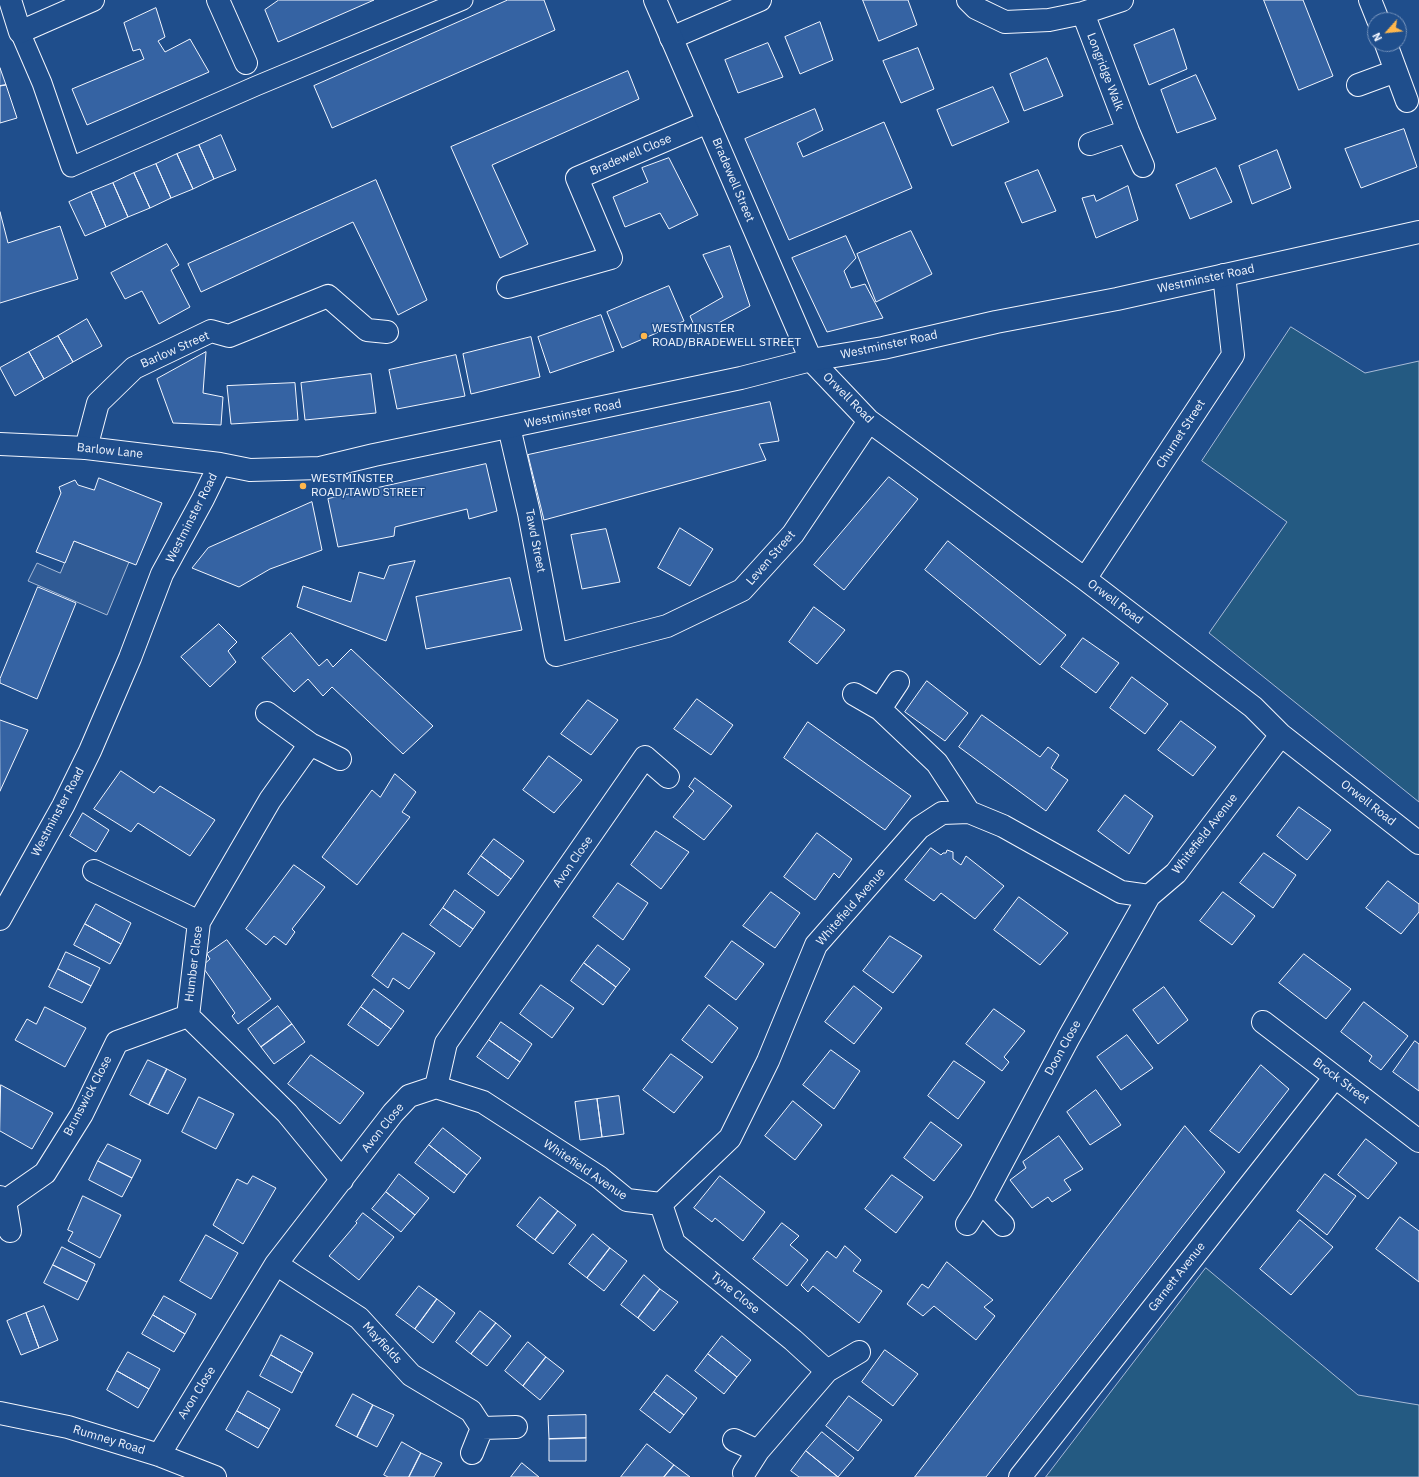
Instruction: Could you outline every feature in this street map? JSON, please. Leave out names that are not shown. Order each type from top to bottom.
[{"type":"street","points":[[10,0],[20,32],[42,83],[70,167],[256,86],[463,0]]},
{"type":"street","points":[[20,32],[93,0]]},
{"type":"street","points":[[218,0],[256,86]]},
{"type":"street","name":"Bradewell Street","points":[[655,0],[811,360]]},
{"type":"street","points":[[671,38],[760,0]]},
{"type":"street","points":[[968,0],[976,8],[1005,22],[1049,20],[1083,13],[1122,0]]},
{"type":"street","points":[[1370,0],[1375,12]]},
{"type":"street","name":"Longridge Walk","points":[[1083,13],[1143,166]]},
{"type":"street","points":[[1389,52],[1407,101]]},
{"type":"street","points":[[1358,85],[1396,71]]},
{"type":"street","name":"Bradewell Close","points":[[508,287],[610,258],[577,178],[708,122]]},
{"type":"street","points":[[1090,144],[1128,131]]},
{"type":"street","name":"Westminster Road","points":[[0,919],[63,806],[90,751],[130,658],[162,574],[220,464],[250,470],[320,468],[374,455],[733,379],[811,360],[883,348],[996,322],[1117,299],[1419,232]]},
{"type":"street","name":"Churnet Street","points":[[1085,579],[1232,355],[1224,275]]},
{"type":"street","name":"Barlow Street","points":[[86,448],[98,403],[134,368],[211,331],[229,336],[328,296],[367,330],[387,332]]},
{"type":"street","name":"Orwell Road","points":[[811,360],[869,421],[1085,579],[1253,707],[1281,735],[1419,843]]},
{"type":"street","name":"Leven Street","points":[[556,655],[667,626],[742,590],[793,534],[869,421]]},
{"type":"street","name":"Tawd Street","points":[[509,427],[530,512],[556,655]]},
{"type":"street","name":"Barlow Lane","points":[[0,444],[86,448],[220,464]]},
{"type":"street","points":[[880,710],[898,682]]},
{"type":"street","points":[[854,694],[880,710],[937,763],[969,812]]},
{"type":"street","points":[[267,713],[310,744],[340,759]]},
{"type":"street","name":"Whitefield Avenue","points":[[436,1087],[482,1102],[599,1177],[628,1200],[660,1204],[730,1138],[768,1061],[816,945],[919,828],[942,813],[969,812],[1003,826],[1121,892],[1148,896],[1176,873],[1281,735]]},
{"type":"street","name":"Humber Close","points":[[310,744],[270,800],[199,922],[188,1016],[287,1113],[342,1180]]},
{"type":"street","name":"Avon Close","points":[[159,1454],[276,1264],[393,1113],[409,1096],[436,1087],[446,1043],[645,757],[668,777]]},
{"type":"street","points":[[94,872],[199,922]]},
{"type":"street","name":"Doon Close","points":[[967,1224],[981,1202],[1069,1037],[1148,896]]},
{"type":"street","name":"Brunswick Close","points":[[10,1232],[2,1199],[45,1173],[82,1114],[117,1042],[188,1016]]},
{"type":"street","name":"Brock Street","points":[[1263,1022],[1419,1141]]},
{"type":"street","name":"Garnett Avenue","points":[[1020,1477],[1335,1077]]},
{"type":"street","points":[[981,1202],[1003,1225]]},
{"type":"street","name":"Tyne Close","points":[[660,1204],[674,1243],[794,1340],[827,1371]]},
{"type":"street","name":"Mayfields","points":[[276,1264],[359,1318],[411,1375],[471,1411],[482,1428]]},
{"type":"street","points":[[744,1473],[758,1451],[827,1371],[859,1352]]},
{"type":"street","name":"Rumney Road","points":[[0,1413],[68,1427],[159,1454],[215,1477]]},
{"type":"street","points":[[472,1453],[482,1428],[516,1427]]},
{"type":"street","points":[[734,1440],[758,1451]]},
{"type":"shaded area","points":[[1291,327],[1365,373],[1419,361],[1419,802],[1209,633],[1287,522],[1202,461]]},
{"type":"shaded area","points":[[74,541],[129,562],[107,615],[28,581],[37,563],[60,573]]},
{"type":"shaded area","points":[[1206,1268],[1358,1395],[1419,1405],[1419,1477],[1046,1477]]},
{"type":"building","points":[[279,0],[374,0],[278,42],[265,10]]},
{"type":"building","points":[[508,0],[544,0],[555,30],[332,128],[314,86]]},
{"type":"building","points":[[863,0],[908,0],[917,25],[879,41]]},
{"type":"building","points":[[1264,0],[1303,0],[1333,76],[1299,90]]},
{"type":"building","points":[[156,8],[165,37],[158,41],[165,52],[190,39],[209,72],[87,125],[72,89],[144,59],[140,49],[133,51],[124,23]]},
{"type":"building","points":[[820,22],[833,60],[800,74],[785,37]]},
{"type":"building","points":[[1174,29],[1187,69],[1149,85],[1134,45]]},
{"type":"building","points":[[768,43],[783,77],[738,93],[725,60]]},
{"type":"building","points":[[918,48],[934,89],[901,103],[883,61]]},
{"type":"building","points":[[1047,58],[1063,96],[1024,111],[1010,74]]},
{"type":"building","points":[[0,68],[6,85],[0,86]]},
{"type":"building","points":[[628,71],[639,99],[492,165],[528,244],[500,258],[451,147]]},
{"type":"building","points":[[1196,75],[1216,119],[1177,133],[1161,90]]},
{"type":"building","points":[[6,85],[17,118],[0,123],[0,86]]},
{"type":"building","points":[[993,87],[1009,122],[952,146],[937,110]]},
{"type":"building","points":[[815,109],[823,130],[797,143],[803,157],[884,122],[912,188],[789,240],[745,139]]},
{"type":"building","points":[[1404,129],[1417,167],[1361,188],[1345,149]]},
{"type":"building","points":[[221,135],[236,170],[214,179],[199,145]]},
{"type":"building","points":[[199,145],[214,179],[193,189],[177,154]]},
{"type":"building","points":[[1277,150],[1291,188],[1252,204],[1239,166]]},
{"type":"building","points":[[177,154],[193,189],[171,198],[156,164]]},
{"type":"building","points":[[669,158],[698,215],[669,229],[660,213],[625,227],[613,197],[648,182],[642,168]]},
{"type":"building","points":[[156,164],[171,198],[150,208],[134,173]]},
{"type":"building","points":[[1216,168],[1232,202],[1190,219],[1176,185]]},
{"type":"building","points":[[1038,170],[1056,211],[1022,223],[1005,183]]},
{"type":"building","points":[[134,173],[150,208],[128,217],[113,183]]},
{"type":"building","points":[[376,180],[427,300],[398,315],[353,222],[201,292],[188,264]]},
{"type":"building","points":[[113,183],[128,217],[106,227],[91,192]]},
{"type":"building","points":[[1128,186],[1138,220],[1096,238],[1082,198],[1094,195],[1096,201]]},
{"type":"building","points":[[91,192],[106,227],[85,236],[69,202]]},
{"type":"building","points":[[0,212],[8,243],[60,226],[78,279],[0,303]]},
{"type":"building","points":[[911,231],[932,274],[876,302],[857,254]]},
{"type":"building","points":[[846,236],[856,258],[844,271],[851,288],[865,284],[883,318],[827,332],[792,258]]},
{"type":"building","points":[[167,244],[179,265],[171,270],[190,307],[159,324],[142,291],[125,299],[111,273]]},
{"type":"building","points":[[730,246],[750,306],[698,334],[690,316],[723,297],[703,255]]},
{"type":"building","points":[[669,286],[684,321],[622,348],[607,312]]},
{"type":"building","points":[[601,315],[614,351],[550,373],[538,337]]},
{"type":"building","points":[[87,319],[102,346],[73,362],[58,336]]},
{"type":"building","points":[[58,336],[73,362],[44,379],[29,352]]},
{"type":"building","points":[[531,337],[540,377],[471,394],[463,354]]},
{"type":"building","points":[[29,352],[44,379],[15,396],[0,368]]},
{"type":"building","points":[[206,352],[203,393],[223,397],[221,425],[173,423],[157,379]]},
{"type":"building","points":[[456,355],[465,396],[397,409],[389,370]]},
{"type":"building","points":[[371,374],[376,413],[305,420],[301,383]]},
{"type":"building","points":[[295,383],[298,420],[231,424],[227,386]]},
{"type":"building","points":[[770,402],[779,441],[759,444],[766,460],[544,520],[528,455]]},
{"type":"building","points":[[486,464],[497,511],[469,519],[467,509],[395,527],[394,536],[338,547],[328,499]]},
{"type":"building","points":[[889,477],[918,499],[844,590],[814,565]]},
{"type":"building","points":[[99,478],[162,503],[136,565],[74,541],[65,563],[36,552],[61,493],[59,487],[75,480],[78,485],[94,490]]},
{"type":"building","points":[[312,502],[322,550],[270,569],[239,587],[192,568],[208,548]]},
{"type":"building","points":[[680,528],[713,549],[690,586],[658,568]]},
{"type":"building","points":[[606,529],[620,582],[582,589],[571,535]]},
{"type":"building","points":[[948,541],[1066,635],[1040,665],[925,570]]},
{"type":"building","points":[[415,561],[386,641],[297,607],[303,586],[351,602],[359,572],[384,579],[389,566]]},
{"type":"building","points":[[510,578],[522,630],[426,649],[416,597]]},
{"type":"building","points":[[38,587],[76,603],[37,699],[0,683],[0,679]]},
{"type":"building","points":[[814,607],[845,630],[817,664],[789,642]]},
{"type":"building","points":[[219,624],[237,642],[228,651],[236,662],[210,687],[181,657]]},
{"type":"building","points":[[291,633],[319,666],[327,659],[333,667],[351,649],[433,726],[403,754],[332,687],[323,696],[308,679],[294,692],[262,658]]},
{"type":"building","points":[[1083,638],[1119,663],[1096,693],[1061,667]]},
{"type":"building","points":[[1132,677],[1168,704],[1145,734],[1110,708]]},
{"type":"building","points":[[927,681],[968,713],[945,741],[905,712]]},
{"type":"building","points":[[697,699],[733,725],[711,755],[674,729]]},
{"type":"building","points":[[588,700],[618,720],[591,755],[561,734]]},
{"type":"building","points":[[982,715],[1040,757],[1048,747],[1059,755],[1051,768],[1068,780],[1046,811],[959,747]]},
{"type":"building","points":[[0,720],[28,730],[0,791]]},
{"type":"building","points":[[1181,721],[1216,747],[1193,776],[1158,750]]},
{"type":"building","points":[[808,722],[911,796],[885,830],[784,758]]},
{"type":"building","points":[[549,756],[582,780],[554,813],[523,790]]},
{"type":"building","points":[[121,771],[154,793],[160,786],[215,820],[190,856],[138,823],[131,832],[94,809]]},
{"type":"building","points":[[395,774],[416,792],[402,812],[410,817],[357,885],[322,857],[372,790],[380,797]]},
{"type":"building","points":[[695,778],[732,806],[704,840],[673,817],[694,791],[689,787]]},
{"type":"building","points":[[1125,795],[1153,816],[1129,854],[1098,831]]},
{"type":"building","points":[[1299,807],[1331,830],[1307,860],[1277,836]]},
{"type":"building","points":[[83,813],[109,830],[96,852],[70,836]]},
{"type":"building","points":[[656,831],[689,852],[661,889],[631,865]]},
{"type":"building","points":[[817,833],[852,859],[839,878],[834,873],[815,900],[784,877]]},
{"type":"building","points":[[494,839],[524,861],[511,879],[481,856]]},
{"type":"building","points":[[931,848],[941,855],[946,853],[947,850],[953,852],[953,859],[961,865],[966,856],[1004,886],[975,919],[941,893],[934,901],[905,880]]},
{"type":"building","points":[[1264,853],[1296,875],[1273,908],[1240,883]]},
{"type":"building","points":[[481,856],[511,879],[498,896],[468,874]]},
{"type":"building","points":[[294,865],[325,887],[292,929],[295,932],[286,945],[274,936],[266,945],[246,929]]},
{"type":"building","points":[[1388,881],[1419,904],[1419,912],[1401,934],[1366,908]]},
{"type":"building","points":[[618,883],[648,903],[623,940],[593,917]]},
{"type":"building","points":[[455,890],[485,912],[473,929],[443,908]]},
{"type":"building","points":[[771,892],[800,913],[775,948],[743,926]]},
{"type":"building","points":[[1223,892],[1255,916],[1232,945],[1200,921]]},
{"type":"building","points":[[1019,897],[1068,933],[1040,965],[994,930]]},
{"type":"building","points":[[96,904],[131,923],[121,944],[85,924]]},
{"type":"building","points":[[443,908],[473,929],[460,947],[430,925]]},
{"type":"building","points":[[85,924],[121,944],[110,964],[74,945]]},
{"type":"building","points":[[403,933],[435,953],[409,989],[393,978],[388,988],[372,976]]},
{"type":"building","points":[[890,936],[922,956],[893,993],[863,971]]},
{"type":"building","points":[[227,940],[271,999],[238,1024],[232,1016],[235,1013],[202,966],[210,959],[207,954]]},
{"type":"building","points":[[732,941],[764,964],[736,1000],[705,977]]},
{"type":"building","points":[[598,945],[630,969],[616,987],[584,963]]},
{"type":"building","points":[[66,952],[100,968],[91,986],[58,969]]},
{"type":"building","points":[[1304,954],[1351,989],[1326,1019],[1279,983]]},
{"type":"building","points":[[584,963],[616,987],[603,1005],[571,981]]},
{"type":"building","points":[[58,969],[91,986],[82,1003],[49,987]]},
{"type":"building","points":[[541,985],[574,1008],[552,1038],[520,1014]]},
{"type":"building","points":[[854,986],[882,1008],[854,1044],[825,1022]]},
{"type":"building","points":[[1164,987],[1188,1020],[1158,1044],[1133,1010]]},
{"type":"building","points":[[374,989],[404,1011],[391,1029],[361,1007]]},
{"type":"building","points":[[1364,1002],[1408,1036],[1381,1070],[1369,1061],[1372,1056],[1341,1032]]},
{"type":"building","points":[[709,1005],[738,1028],[712,1063],[682,1040]]},
{"type":"building","points":[[278,1006],[292,1024],[261,1047],[248,1029]]},
{"type":"building","points":[[45,1007],[86,1028],[65,1067],[15,1040],[27,1019],[36,1024]]},
{"type":"building","points":[[361,1007],[391,1029],[378,1046],[348,1025]]},
{"type":"building","points":[[994,1009],[1025,1031],[1004,1057],[1009,1062],[1002,1071],[966,1044]]},
{"type":"building","points":[[501,1022],[532,1044],[520,1062],[489,1040]]},
{"type":"building","points":[[292,1024],[305,1042],[274,1064],[261,1047]]},
{"type":"building","points":[[1127,1035],[1153,1068],[1121,1090],[1097,1057]]},
{"type":"building","points":[[489,1040],[520,1062],[508,1079],[477,1057]]},
{"type":"building","points":[[1415,1041],[1419,1044],[1419,1091],[1393,1072]]},
{"type":"building","points":[[831,1050],[860,1071],[834,1109],[803,1085]]},
{"type":"building","points":[[671,1054],[703,1077],[674,1113],[643,1090]]},
{"type":"building","points":[[311,1055],[364,1093],[340,1124],[288,1084]]},
{"type":"building","points":[[148,1060],[167,1069],[149,1105],[130,1095]]},
{"type":"building","points":[[954,1061],[985,1082],[958,1119],[928,1096]]},
{"type":"building","points":[[1261,1065],[1289,1089],[1239,1153],[1210,1131]]},
{"type":"building","points":[[167,1069],[186,1079],[168,1114],[149,1105]]},
{"type":"building","points":[[1,1085],[53,1113],[32,1149],[0,1131]]},
{"type":"building","points":[[1096,1090],[1121,1125],[1090,1145],[1067,1112]]},
{"type":"building","points":[[619,1096],[624,1134],[602,1137],[597,1099]]},
{"type":"building","points":[[199,1097],[234,1114],[216,1149],[182,1132]]},
{"type":"building","points":[[597,1099],[602,1137],[580,1140],[575,1102]]},
{"type":"building","points":[[793,1101],[822,1125],[795,1160],[765,1136]]},
{"type":"building","points":[[931,1122],[962,1145],[934,1181],[904,1158]]},
{"type":"building","points":[[1185,1126],[1225,1172],[986,1477],[915,1477]]},
{"type":"building","points":[[443,1128],[481,1158],[467,1175],[429,1145]]},
{"type":"building","points":[[1059,1136],[1083,1169],[1064,1180],[1071,1190],[1052,1202],[1048,1197],[1032,1208],[1010,1180],[1026,1168],[1023,1162]]},
{"type":"building","points":[[1366,1139],[1397,1163],[1368,1199],[1338,1175]]},
{"type":"building","points":[[108,1144],[141,1160],[132,1178],[98,1161]]},
{"type":"building","points":[[429,1145],[467,1175],[454,1193],[415,1163]]},
{"type":"building","points":[[98,1161],[132,1178],[122,1197],[89,1180]]},
{"type":"building","points":[[399,1174],[429,1198],[415,1215],[386,1192]]},
{"type":"building","points":[[1325,1174],[1356,1196],[1327,1235],[1297,1211]]},
{"type":"building","points":[[892,1175],[923,1197],[896,1233],[865,1209]]},
{"type":"building","points":[[253,1176],[276,1188],[243,1244],[213,1225],[237,1179],[247,1184]]},
{"type":"building","points":[[720,1176],[765,1212],[743,1241],[715,1218],[712,1222],[694,1208]]},
{"type":"building","points":[[386,1192],[415,1215],[401,1232],[372,1209]]},
{"type":"building","points":[[83,1196],[121,1215],[100,1258],[68,1241],[73,1232],[68,1230]]},
{"type":"building","points":[[540,1197],[558,1211],[535,1240],[517,1226]]},
{"type":"building","points":[[558,1211],[576,1225],[553,1254],[535,1240]]},
{"type":"building","points":[[363,1213],[394,1237],[359,1280],[329,1256],[357,1223],[356,1222]]},
{"type":"building","points":[[1400,1217],[1419,1231],[1419,1282],[1376,1249]]},
{"type":"building","points":[[1300,1220],[1333,1247],[1291,1295],[1260,1269]]},
{"type":"building","points":[[782,1223],[799,1236],[790,1245],[808,1260],[787,1286],[753,1259]]},
{"type":"building","points":[[593,1234],[610,1248],[587,1278],[569,1264]]},
{"type":"building","points":[[206,1235],[238,1253],[211,1299],[180,1281]]},
{"type":"building","points":[[845,1246],[861,1260],[853,1271],[882,1291],[859,1323],[813,1286],[808,1292],[801,1285],[827,1251],[836,1258]]},
{"type":"building","points":[[62,1247],[95,1264],[87,1282],[53,1265]]},
{"type":"building","points":[[610,1248],[627,1261],[604,1291],[587,1278]]},
{"type":"building","points":[[947,1262],[993,1300],[984,1307],[995,1316],[976,1340],[934,1306],[923,1316],[907,1304],[922,1284],[928,1288]]},
{"type":"building","points":[[53,1265],[87,1282],[78,1300],[44,1283]]},
{"type":"building","points":[[644,1275],[660,1289],[638,1318],[621,1305]]},
{"type":"building","points":[[419,1286],[437,1299],[415,1329],[396,1315]]},
{"type":"building","points":[[660,1289],[678,1302],[654,1331],[638,1318]]},
{"type":"building","points":[[164,1296],[196,1314],[185,1334],[153,1315]]},
{"type":"building","points":[[437,1299],[455,1313],[433,1343],[415,1329]]},
{"type":"building","points":[[44,1306],[58,1340],[39,1348],[26,1313]]},
{"type":"building","points":[[480,1311],[496,1323],[471,1354],[456,1342]]},
{"type":"building","points":[[26,1313],[39,1348],[21,1355],[7,1321]]},
{"type":"building","points":[[153,1315],[185,1334],[174,1352],[142,1334]]},
{"type":"building","points":[[496,1323],[511,1336],[487,1366],[471,1354]]},
{"type":"building","points":[[281,1335],[313,1353],[302,1373],[271,1355]]},
{"type":"building","points":[[722,1336],[751,1360],[737,1377],[708,1354]]},
{"type":"building","points":[[528,1342],[546,1357],[523,1386],[505,1371]]},
{"type":"building","points":[[885,1350],[918,1374],[893,1406],[862,1382]]},
{"type":"building","points":[[128,1352],[160,1369],[149,1389],[117,1371]]},
{"type":"building","points":[[708,1354],[737,1377],[724,1394],[695,1371]]},
{"type":"building","points":[[271,1355],[302,1373],[292,1393],[260,1376]]},
{"type":"building","points":[[546,1357],[564,1371],[540,1400],[523,1386]]},
{"type":"building","points":[[117,1371],[149,1389],[138,1408],[107,1390]]},
{"type":"building","points":[[667,1375],[697,1398],[684,1415],[654,1392]]},
{"type":"building","points":[[248,1391],[280,1409],[269,1429],[237,1411]]},
{"type":"building","points":[[654,1392],[684,1415],[670,1433],[640,1410]]},
{"type":"building","points":[[353,1394],[373,1405],[357,1437],[336,1426]]},
{"type":"building","points":[[849,1396],[882,1420],[858,1451],[826,1426]]},
{"type":"building","points":[[373,1405],[394,1415],[377,1447],[357,1437]]},
{"type":"building","points":[[237,1411],[269,1429],[258,1448],[226,1430]]},
{"type":"building","points":[[586,1415],[586,1438],[549,1439],[548,1416]]},
{"type":"building","points":[[822,1432],[854,1458],[838,1477],[806,1451]]},
{"type":"building","points":[[586,1438],[586,1461],[549,1461],[549,1439]]},
{"type":"building","points":[[402,1442],[421,1453],[409,1477],[388,1477],[384,1475]]},
{"type":"building","points":[[647,1444],[674,1465],[664,1477],[621,1477]]},
{"type":"building","points":[[806,1451],[838,1477],[799,1477],[791,1471]]},
{"type":"building","points":[[421,1453],[442,1463],[434,1477],[409,1477]]},
{"type":"building","points":[[522,1463],[539,1477],[511,1477]]},
{"type":"building","points":[[674,1465],[690,1477],[664,1477]]},
{"type":"place","name":"WESTMINSTER ROAD/BRADEWELL STREET","points":[[644,336]]},
{"type":"place","name":"WESTMINSTER ROAD/TAWD STREET","points":[[303,486]]}]
